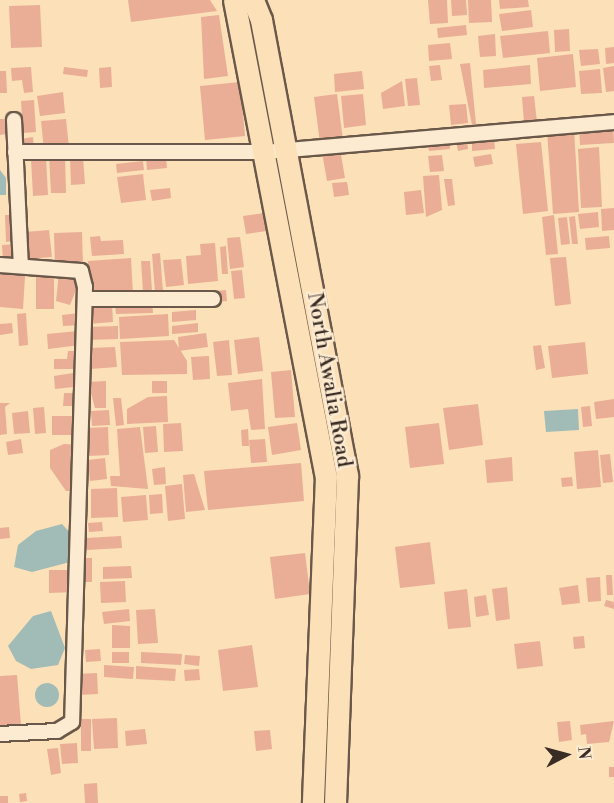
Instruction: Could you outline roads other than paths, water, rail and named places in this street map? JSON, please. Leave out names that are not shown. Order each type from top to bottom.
[{"type":"main road","name":"North Awalia Road","points":[[234,0],[275,151],[347,476],[335,803]]},
{"type":"main road","name":"North Awalia Road","points":[[253,0],[326,476],[313,803]]},
{"type":"street","points":[[14,120],[21,266]]},
{"type":"street","points":[[15,152],[275,151],[614,122]]},
{"type":"street","points":[[0,265],[81,271],[85,299],[72,722],[57,731],[0,734]]},
{"type":"street","points":[[85,299],[213,299]]},
{"type":"water","points":[[0,170],[6,178],[6,195],[0,195]]},
{"type":"water","points":[[578,409],[579,430],[546,432],[544,411]]},
{"type":"water","points":[[62,524],[72,535],[70,562],[32,572],[14,567],[18,545],[36,531]]},
{"type":"water","points":[[51,611],[65,648],[58,665],[31,669],[16,661],[8,646],[33,616]]},
{"type":"water","points":[[42,683],[52,683],[59,690],[59,700],[52,707],[42,707],[35,700],[35,690]]}]
